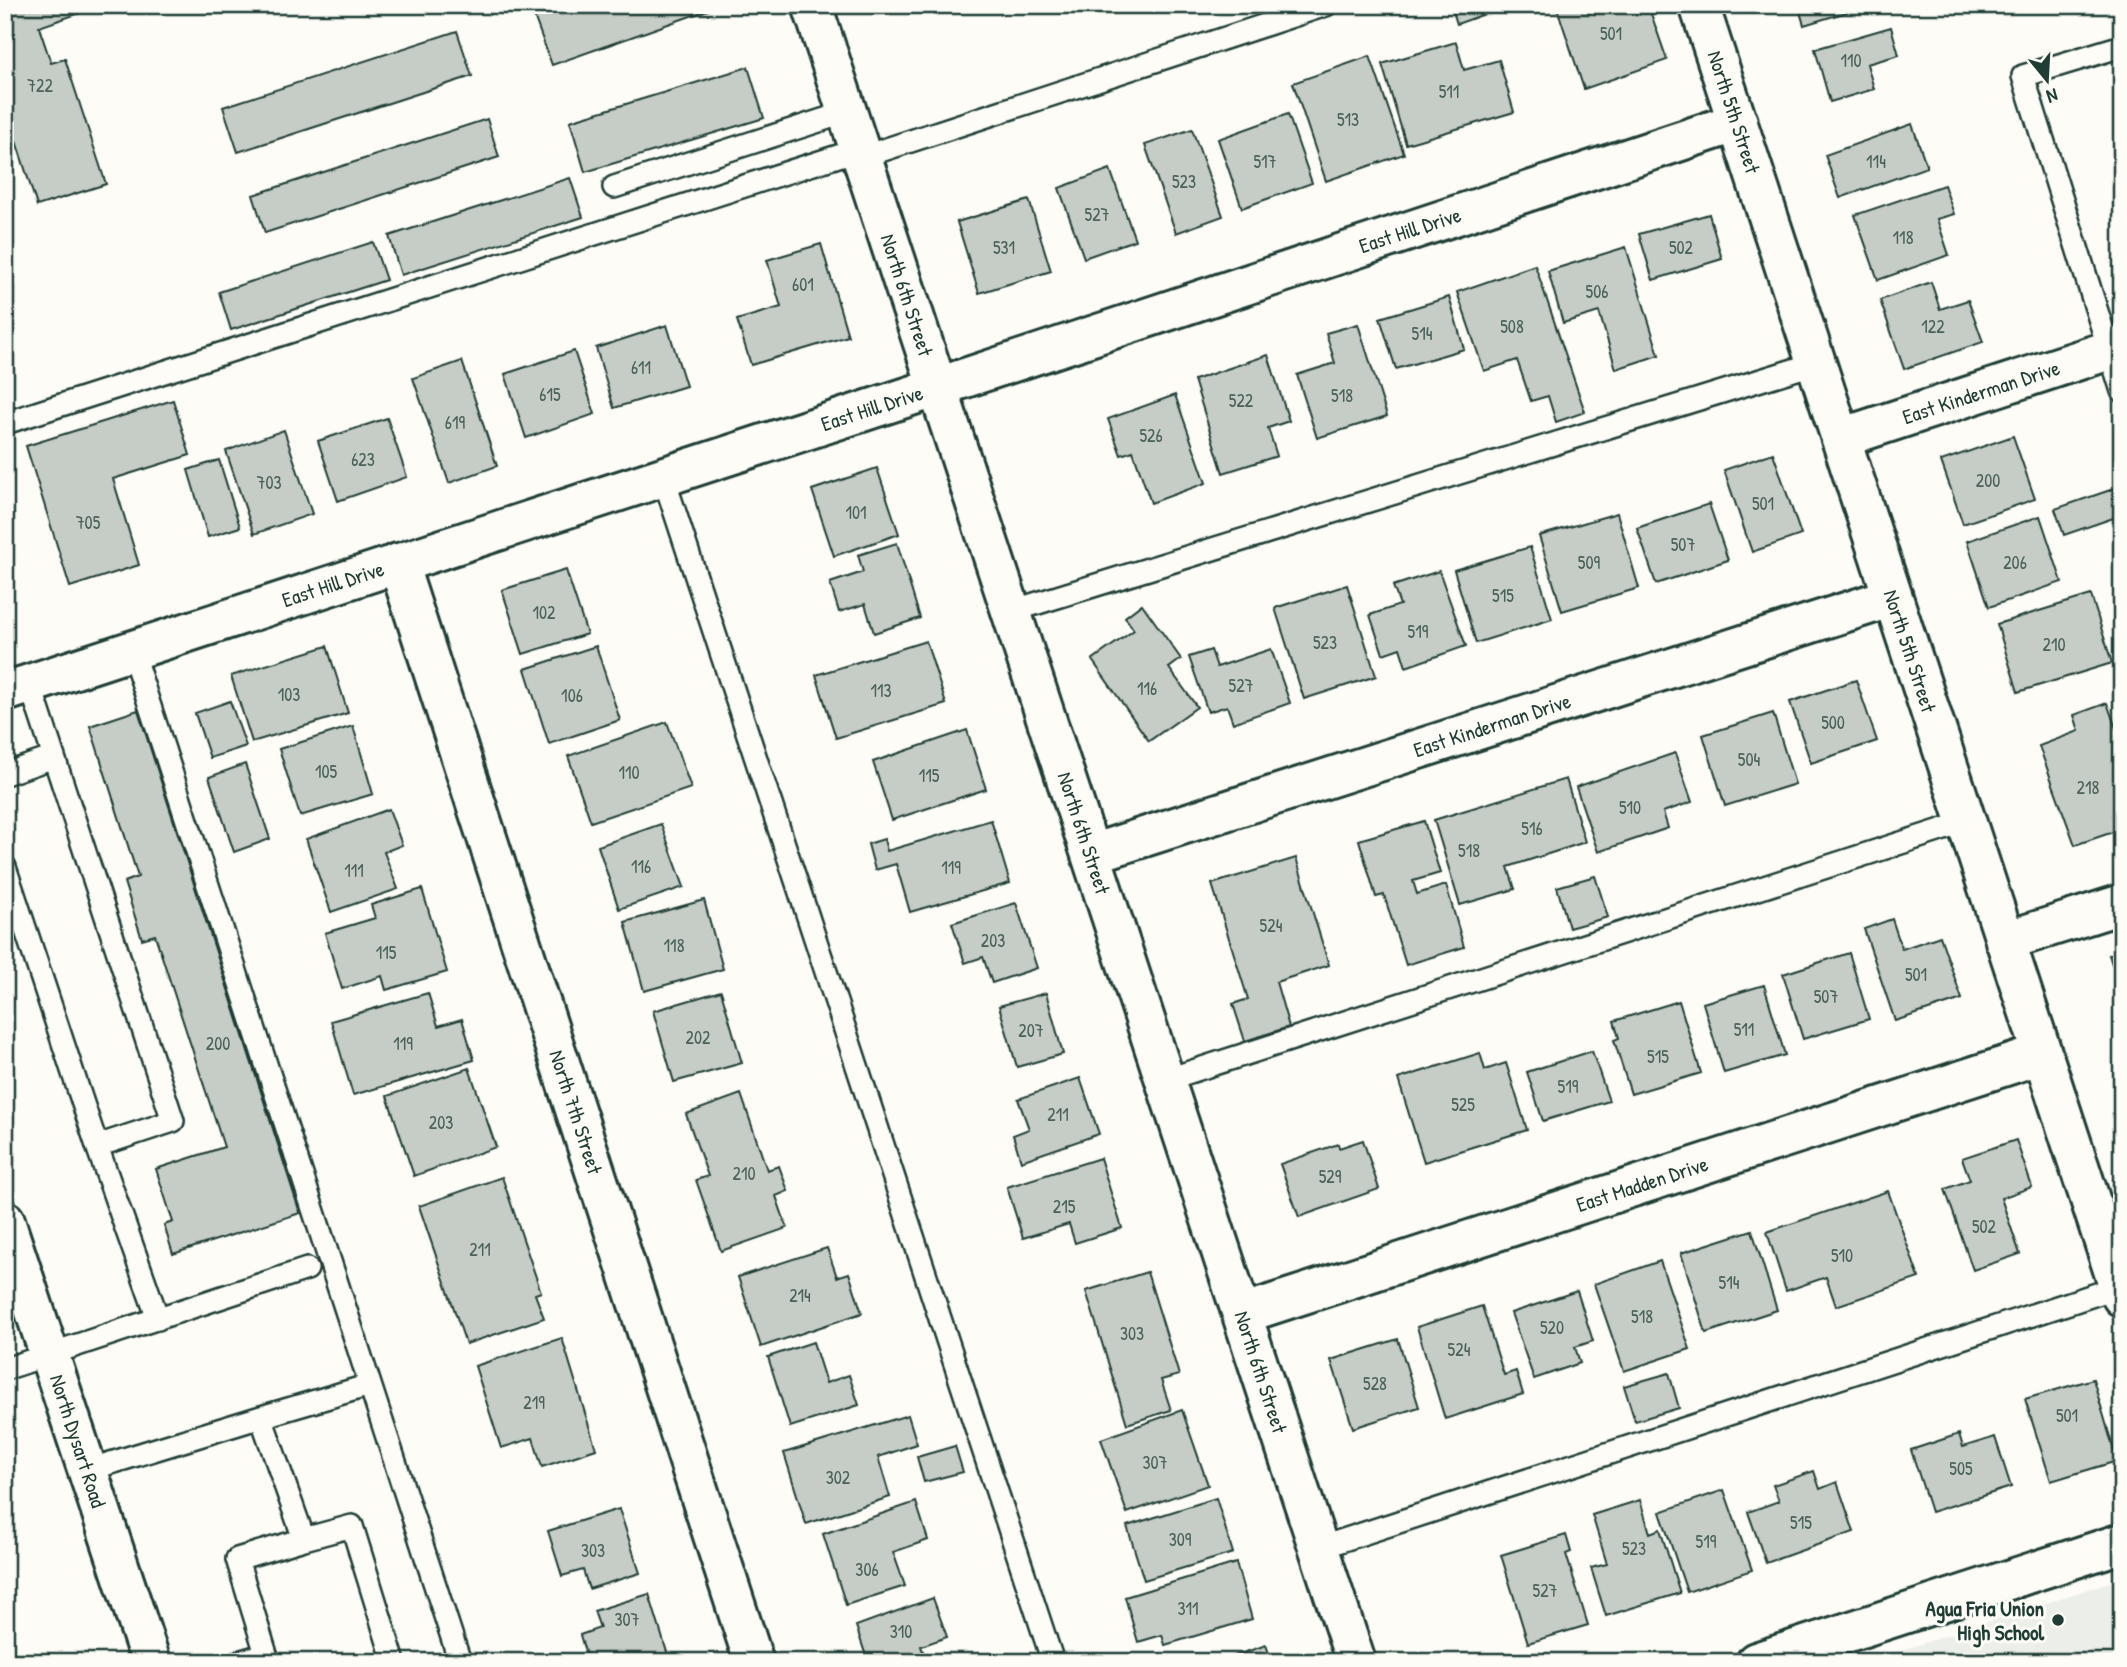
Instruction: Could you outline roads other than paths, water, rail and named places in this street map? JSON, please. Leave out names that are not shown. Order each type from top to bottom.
[{"type":"street","name":"North 6th Street","points":[[812,5],[1356,1662]]},
{"type":"street","name":"North 5th Street","points":[[1699,5],[2120,1292]]},
{"type":"street","name":"East Hill Drive","points":[[18,688],[1738,122]]},
{"type":"street","name":"East Kinderman Drive","points":[[1841,438],[2115,348]]},
{"type":"street","name":"North 7th Street","points":[[398,563],[754,1662]]},
{"type":"street","name":"East Kinderman Drive","points":[[1091,854],[1893,597]]},
{"type":"street","points":[[2005,941],[2122,904]]},
{"type":"street","name":"East Madden Drive","points":[[1242,1314],[2042,1054]]},
{"type":"street","name":"North Dysart Road","points":[[5,1221],[151,1662]]},
{"type":"street","points":[[1756,1662],[2122,1543]]},
{"type":"lane","points":[[5,423],[1315,7]]},
{"type":"lane","points":[[2122,46],[2023,76],[2115,348],[2122,391]]},
{"type":"lane","points":[[614,187],[847,112]]},
{"type":"lane","points":[[1012,611],[1816,363]]},
{"type":"lane","points":[[663,476],[1053,1662]]},
{"type":"lane","points":[[132,651],[460,1662]]},
{"type":"lane","points":[[18,688],[54,757],[173,1121],[97,1146]]},
{"type":"lane","points":[[5,774],[54,757]]},
{"type":"lane","points":[[1165,1080],[1966,822]]},
{"type":"lane","points":[[5,867],[97,1146],[158,1319]]},
{"type":"lane","points":[[5,1369],[307,1269]]},
{"type":"lane","points":[[1319,1548],[2120,1292]]},
{"type":"lane","points":[[88,1471],[370,1385]]},
{"type":"lane","points":[[261,1417],[304,1539]]},
{"type":"lane","points":[[238,1662],[267,1658],[237,1559],[352,1526],[394,1662]]},
{"type":"place","name":"Agua Fria Union High School","points":[[2058,1620]]}]
